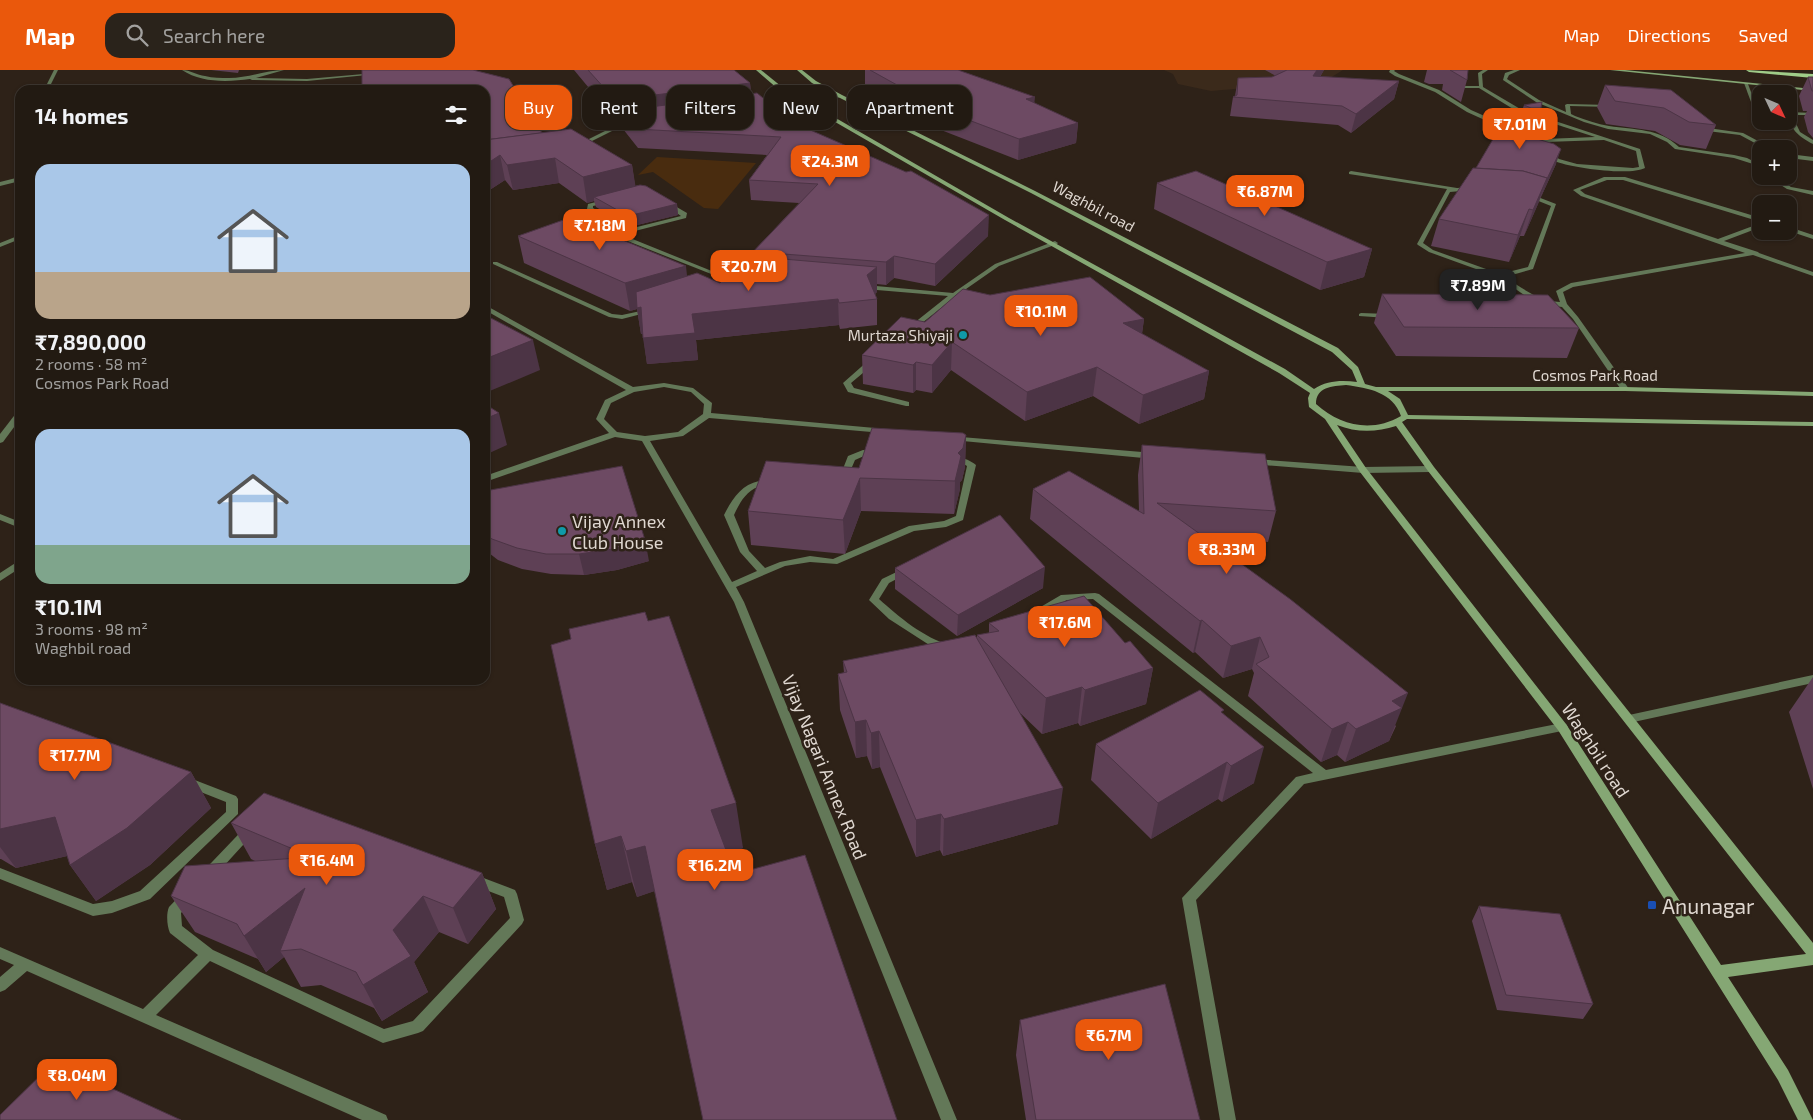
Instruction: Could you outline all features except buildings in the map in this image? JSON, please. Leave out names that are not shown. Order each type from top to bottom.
[{"type":"main road","points":[[758,70],[776,85]]},
{"type":"main road","name":"Waghbil road","points":[[799,70],[814,82],[840,96],[1033,192],[1335,350],[1355,369],[1362,385]]},
{"type":"main road","points":[[1612,70],[1813,90]]},
{"type":"main road","points":[[1749,70],[1813,76]]},
{"type":"main road","points":[[1801,70],[1813,71]]},
{"type":"main road","points":[[837,121],[1282,371],[1314,392]]},
{"type":"main road","points":[[1813,424],[1402,419],[1374,428],[1358,428],[1329,419],[1312,405],[1310,398],[1314,392],[1333,384],[1362,385],[1376,389],[1398,401],[1404,408],[1402,419],[1431,469],[1813,953]]},
{"type":"main road","name":"Cosmos Park Road","points":[[1376,389],[1625,389],[1813,394]]},
{"type":"main road","name":"Waghbil road","points":[[1329,419],[1363,470],[1562,726],[1783,1075],[1806,1120]]},
{"type":"main road","points":[[1718,972],[1813,959]]},
{"type":"street","points":[[48,85],[56,70]]},
{"type":"street","points":[[184,70],[192,75],[202,77],[307,80],[380,74]]},
{"type":"street","points":[[252,78],[282,70]]},
{"type":"street","points":[[1393,70],[1391,71],[1396,75],[1428,87],[1469,111],[1522,135],[1560,135],[1578,129]]},
{"type":"street","points":[[1481,87],[1480,73],[1486,70]]},
{"type":"street","points":[[1518,70],[1507,74],[1505,79],[1550,108],[1598,125],[1653,132],[1668,137],[1677,148],[1752,162]]},
{"type":"street","points":[[1746,84],[1752,100]]},
{"type":"street","points":[[1428,87],[1481,87],[1520,111],[1578,129],[1605,138],[1638,150],[1642,168],[1633,170],[1576,166],[1557,160],[1538,144],[1544,141],[1605,138]]},
{"type":"street","points":[[1569,115],[1567,105],[1622,106]]},
{"type":"street","points":[[1813,114],[1789,112],[1798,133],[1813,142]]},
{"type":"street","points":[[1692,128],[1741,134],[1753,140]]},
{"type":"street","points":[[572,149],[609,130]]},
{"type":"street","points":[[1797,157],[1813,159]]},
{"type":"street","points":[[1351,173],[1456,189],[1484,188]]},
{"type":"street","points":[[1752,217],[1623,178],[1606,178],[1576,190],[1583,195],[1757,253],[1813,274]]},
{"type":"street","points":[[0,184],[15,180]]},
{"type":"street","points":[[1784,185],[1789,188],[1813,193]]},
{"type":"street","points":[[1456,189],[1448,191],[1420,244],[1431,251],[1500,276],[1532,298],[1546,303],[1564,305]]},
{"type":"street","points":[[1500,276],[1530,268],[1554,205],[1534,196],[1517,194]]},
{"type":"street","points":[[615,198],[590,205],[590,208],[628,231],[684,217],[685,214],[656,197]]},
{"type":"street","points":[[1720,241],[1752,229]]},
{"type":"street","points":[[628,231],[627,239],[736,282]]},
{"type":"street","points":[[1797,232],[1813,237]]},
{"type":"street","points":[[0,245],[15,239]]},
{"type":"street","points":[[908,332],[954,295],[997,265],[1055,244]]},
{"type":"street","points":[[1625,389],[1576,318],[1564,305],[1559,291],[1571,285],[1757,253]]},
{"type":"street","points":[[495,264],[610,316],[630,316],[654,309]]},
{"type":"street","points":[[728,285],[736,282],[746,282]]},
{"type":"street","points":[[855,286],[954,295]]},
{"type":"street","points":[[964,288],[965,299]]},
{"type":"street","points":[[490,310],[632,390]]},
{"type":"street","points":[[1361,315],[1400,316]]},
{"type":"street","points":[[1562,317],[1576,318]]},
{"type":"street","points":[[878,358],[847,383],[851,390],[906,404]]},
{"type":"street","points":[[614,434],[600,419],[608,402],[632,390],[664,385],[693,390],[708,402],[707,415]]},
{"type":"street","points":[[490,477],[614,434],[645,440],[680,434],[707,415],[895,432]]},
{"type":"street","points":[[0,440],[15,420]]},
{"type":"street","points":[[944,437],[1160,456]]},
{"type":"street","name":"Vijay Nagari Annex Road","points":[[645,440],[739,602],[949,1120]]},
{"type":"street","points":[[833,486],[840,484],[851,458],[863,453],[890,455]]},
{"type":"street","points":[[730,586],[783,564],[810,559],[834,562],[912,528],[946,524],[960,518],[972,465],[964,461],[946,459]]},
{"type":"street","points":[[1243,461],[1363,470],[1431,469]]},
{"type":"street","points":[[763,572],[745,552],[729,515],[734,504],[747,488],[759,482],[778,483]]},
{"type":"street","points":[[0,517],[15,523]]},
{"type":"street","points":[[919,564],[885,581],[874,600],[893,616],[938,646],[955,650]]},
{"type":"street","points":[[0,578],[15,567]]},
{"type":"street","points":[[1025,618],[1065,597],[1095,596],[1324,774]]},
{"type":"street","points":[[1629,719],[1813,679]]},
{"type":"street","points":[[1228,1120],[1189,898],[1300,780],[1562,726]]},
{"type":"street","points":[[0,873],[92,910],[112,907],[145,895],[232,814],[232,799],[176,779]]},
{"type":"street","points":[[285,808],[510,894],[517,920],[418,1026],[383,1036],[208,954],[175,929],[174,911],[259,820],[285,808]]},
{"type":"street","points":[[0,953],[380,1120]]},
{"type":"street","points":[[144,1017],[208,954]]},
{"type":"street","points":[[0,986],[25,964]]},
{"type":"shaded area","points":[[1164,70],[1343,70],[1325,81],[1211,91],[1178,84],[1173,74]]},
{"type":"shaded area","points":[[657,157],[756,163],[718,209],[704,208],[653,172],[638,175]]},
{"type":"place","name":"Murtaza Shiyaji","points":[[963,335]]},
{"type":"place","name":"Vijay Annex Club House","points":[[562,531]]},
{"type":"place","name":"Anunagar","points":[[1652,905]]}]
